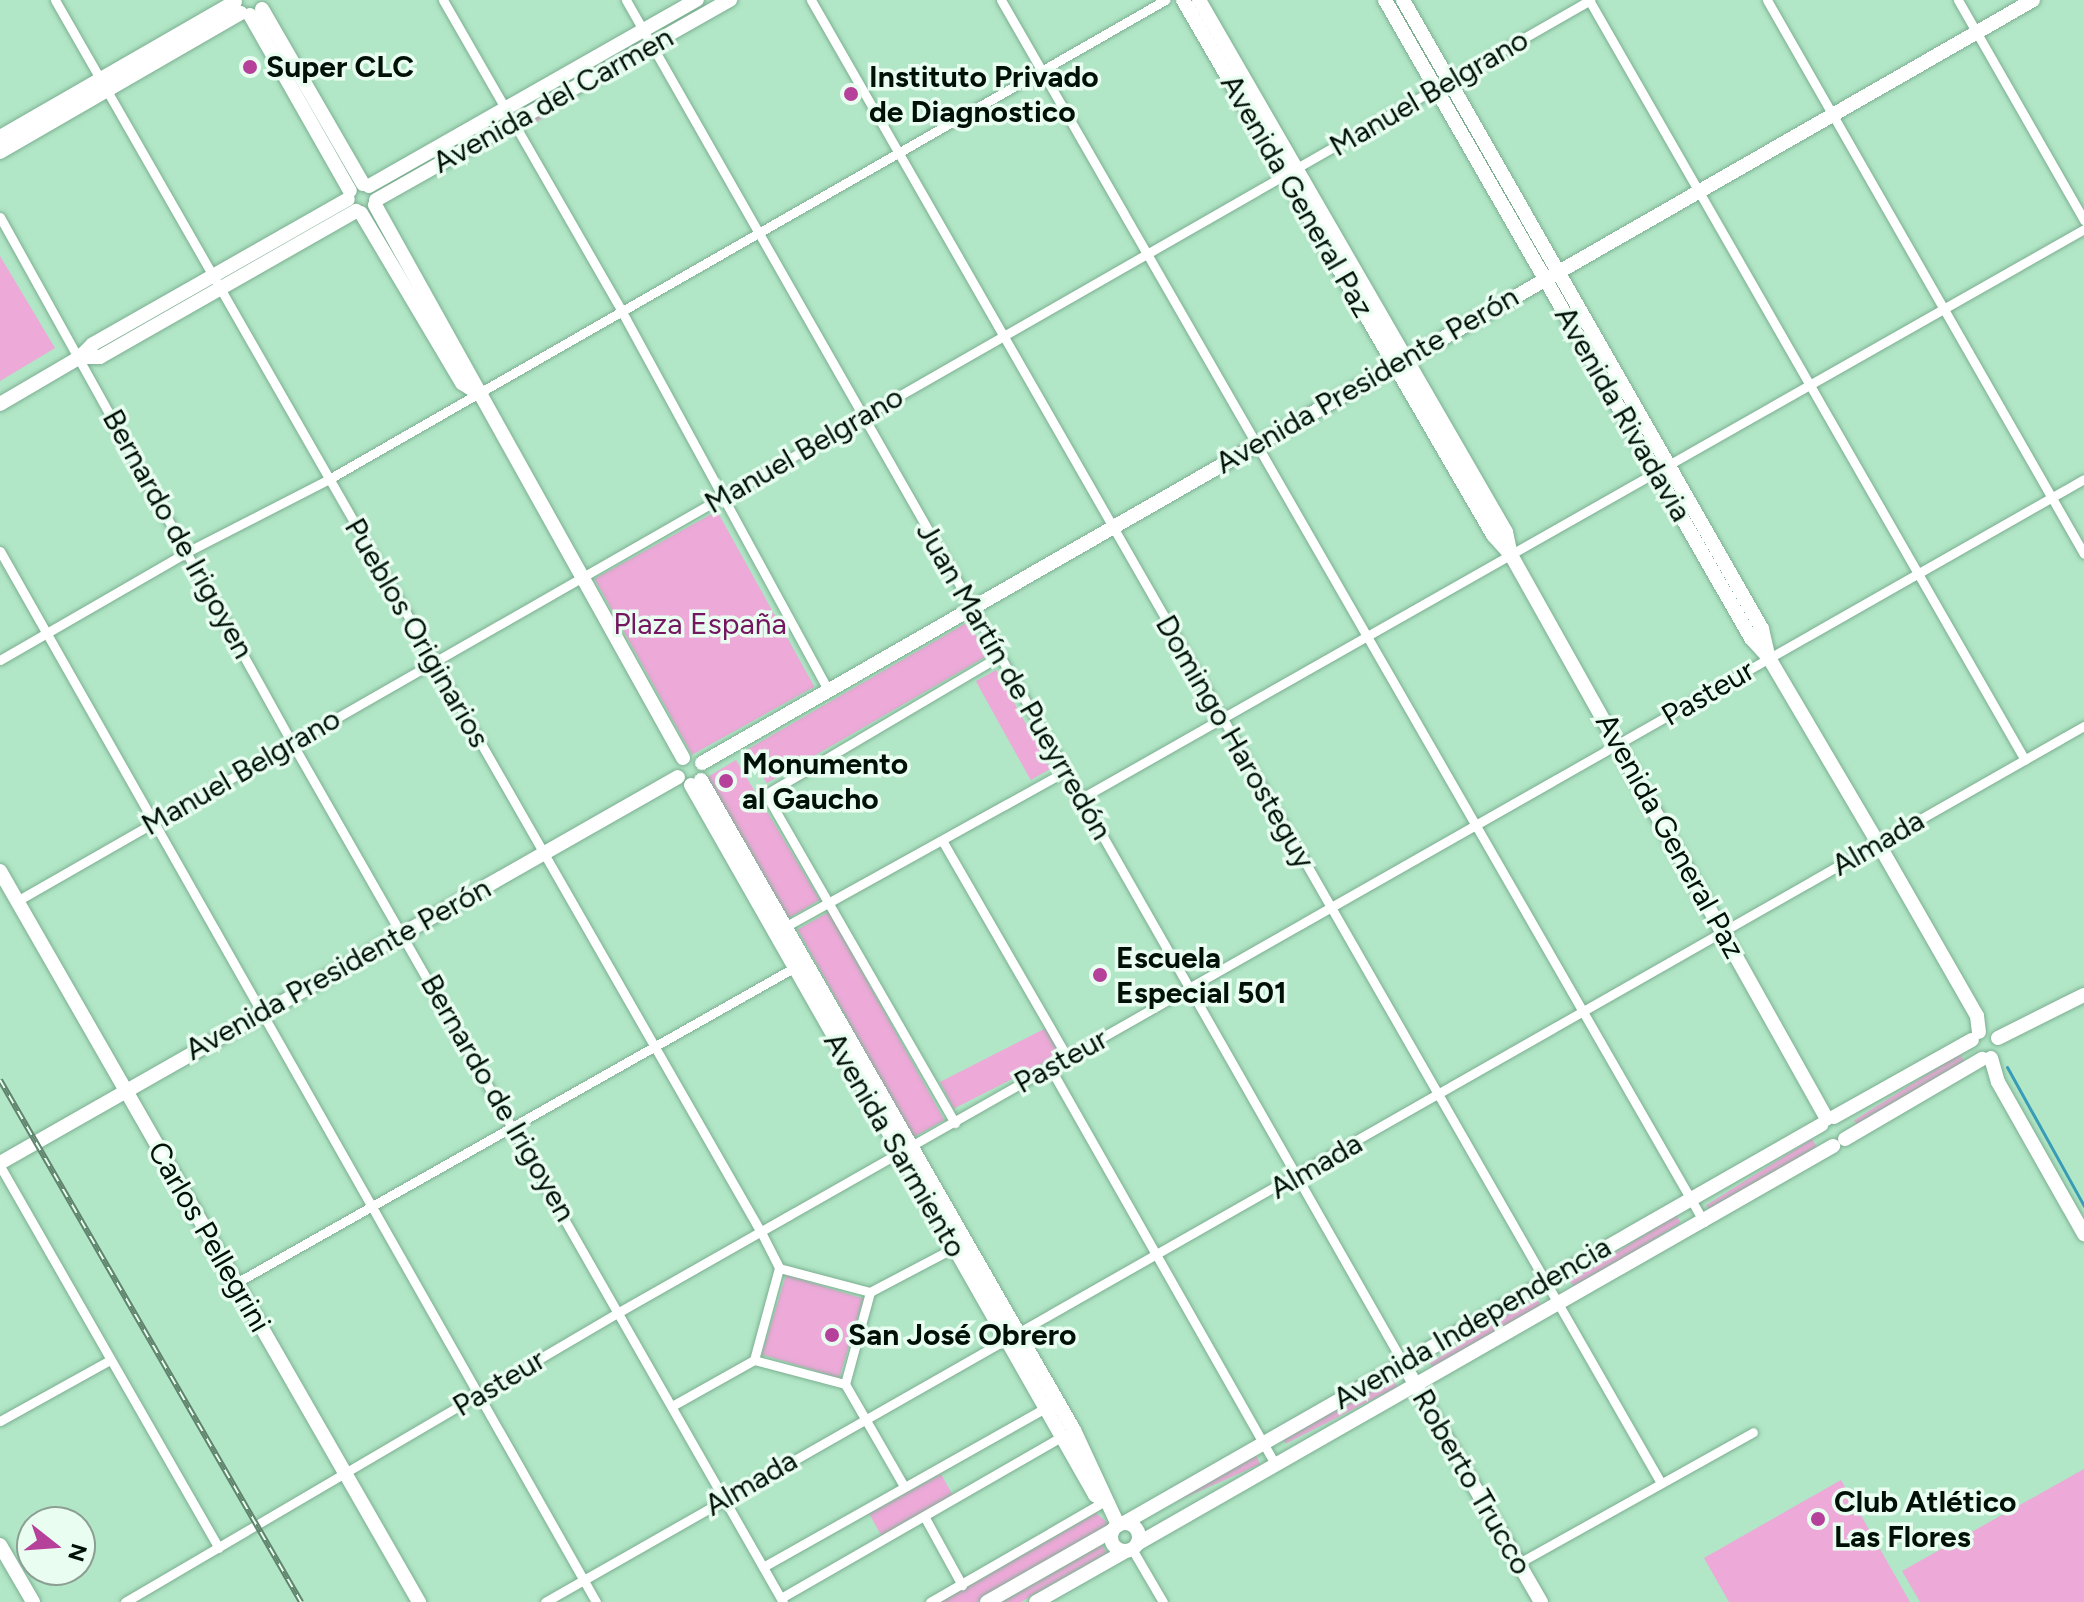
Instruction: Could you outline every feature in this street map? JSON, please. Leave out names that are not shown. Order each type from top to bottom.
[{"type":"main road","name":"Avenida del Carmen","points":[[80,357],[100,357],[220,289],[506,109],[697,0]]},
{"type":"main road","name":"Avenida del Carmen","points":[[0,404],[80,357],[93,344],[212,276],[514,123],[730,0]]},
{"type":"main road","name":"Avenida General Paz","points":[[1183,0],[1506,532],[1511,555],[1827,1120]]},
{"type":"main road","name":"Avenida General Paz","points":[[1199,0],[1290,172]]},
{"type":"main road","name":"Avenida Rivadavia","points":[[1385,0],[1443,85],[1662,468],[1751,638],[1769,658],[1977,1016],[1976,1036]]},
{"type":"main road","name":"Avenida Rivadavia","points":[[1403,0],[1443,85]]},
{"type":"main road","name":"Avenida Presidente Perón","points":[[702,763],[827,688],[2033,0]]},
{"type":"main road","points":[[0,137],[252,5],[462,383],[475,391],[581,577],[683,758],[690,780]]},
{"type":"main road","points":[[0,152],[103,85]]},
{"type":"main road","points":[[683,758],[702,763],[690,780]]},
{"type":"main road","name":"Avenida Presidente Perón","points":[[0,1164],[542,853],[690,780]]},
{"type":"main road","name":"Avenida Sarmiento","points":[[690,780],[781,929],[905,1152],[1068,1433],[1095,1495],[1105,1501],[1118,1526]]},
{"type":"main road","name":"Carlos Pellegrini","points":[[0,871],[419,1602]]},
{"type":"main road","points":[[1998,1038],[2084,995]]},
{"type":"main road","points":[[1987,1058],[1999,1048],[1998,1038],[1990,1031],[1976,1036],[1973,1051],[1987,1058],[2084,1234]]},
{"type":"main road","name":"Avenida Independencia","points":[[987,1602],[1976,1036]]},
{"type":"main road","name":"Avenida Independencia","points":[[1036,1602],[1987,1058]]},
{"type":"main road","points":[[1827,1120],[1845,1123],[1839,1142],[1820,1137],[1827,1120]]},
{"type":"main road","name":"Roberto Trucco","points":[[1403,1363],[1541,1602]]},
{"type":"main road","points":[[1118,1526],[1136,1529],[1131,1548],[1111,1542],[1118,1526]]},
{"type":"main road","points":[[0,1545],[33,1602]]},
{"type":"street","name":"Pueblos Originarios","points":[[55,0],[779,1268]]},
{"type":"street","points":[[443,0],[621,310],[720,499],[827,688]]},
{"type":"street","name":"Juan Martín de Pueyrredón","points":[[626,0],[972,606],[1063,773],[1191,989],[1403,1363]]},
{"type":"street","name":"Domingo Harosteguy","points":[[811,0],[1661,1483]]},
{"type":"street","points":[[1001,0],[1704,1222]]},
{"type":"street","points":[[0,660],[189,551],[329,479],[475,391],[759,233],[1165,0]]},
{"type":"street","points":[[1590,0],[2025,760]]},
{"type":"street","name":"Manuel Belgrano","points":[[17,901],[1590,0]]},
{"type":"street","points":[[1767,0],[2084,554]]},
{"type":"street","points":[[1958,0],[2084,220]]},
{"type":"street","name":"Bernardo de Irigoyen","points":[[0,217],[189,551],[292,743],[514,1124],[782,1600]]},
{"type":"street","points":[[1080,799],[2084,229]]},
{"type":"street","name":"Pasteur","points":[[125,1602],[619,1312],[762,1234],[1049,1066],[1191,989],[2084,479]]},
{"type":"street","points":[[0,551],[374,1205],[596,1602]]},
{"type":"street","points":[[955,1123],[766,794],[999,656]]},
{"type":"street","name":"Almada","points":[[545,1602],[865,1417],[1158,1256],[2084,726]]},
{"type":"street","points":[[781,929],[1063,773]]},
{"type":"street","points":[[943,842],[1067,1057]]},
{"type":"street","points":[[236,1283],[800,964]]},
{"type":"street","points":[[1049,1066],[1276,1465]]},
{"type":"street","points":[[0,1164],[219,1548]]},
{"type":"street","points":[[754,1360],[779,1268],[870,1292],[959,1245]]},
{"type":"street","points":[[845,1384],[870,1292]]},
{"type":"street","points":[[0,1421],[110,1360]]},
{"type":"street","points":[[672,1406],[754,1360],[845,1384],[904,1486]]},
{"type":"street","points":[[763,1567],[1051,1404]]},
{"type":"street","points":[[1519,1563],[1753,1432]]},
{"type":"street","points":[[782,1600],[1068,1433]]},
{"type":"street","points":[[930,1602],[1105,1501]]},
{"type":"street","points":[[924,1516],[962,1585]]},
{"type":"street","points":[[1131,1548],[1163,1602]]},
{"type":"green space","points":[[636,41],[639,45],[534,124],[531,120]]},
{"type":"green space","points":[[0,256],[55,348],[0,381]]},
{"type":"green space","name":"Plaza España","points":[[717,511],[814,687],[692,755],[595,579]]},
{"type":"green space","points":[[968,622],[988,656],[767,783],[747,750]]},
{"type":"green space","points":[[996,670],[1051,769],[1031,780],[976,681]]},
{"type":"green space","points":[[736,760],[820,900],[788,919],[704,779]]},
{"type":"green space","points":[[829,912],[944,1120],[913,1138],[798,929]]},
{"type":"green space","points":[[1046,1028],[1060,1055],[954,1109],[940,1082]]},
{"type":"green space","points":[[1960,1054],[1965,1062],[1859,1128],[1854,1120]]},
{"type":"green space","points":[[1812,1139],[1817,1147],[1711,1213],[1706,1205]]},
{"type":"green space","points":[[1676,1215],[1681,1223],[1575,1289],[1570,1281]]},
{"type":"green space","points":[[786,1275],[863,1299],[839,1378],[762,1354]]},
{"type":"green space","points":[[1536,1297],[1541,1305],[1435,1371],[1430,1363]]},
{"type":"green space","points":[[1393,1379],[1397,1387],[1286,1444],[1282,1436]]},
{"type":"green space","points":[[1256,1455],[1260,1464],[1146,1515],[1142,1506]]},
{"type":"green space","points":[[2084,1469],[2084,1602],[1920,1602],[1902,1571]]},
{"type":"green space","points":[[941,1474],[953,1496],[881,1536],[869,1514]]},
{"type":"green space","name":"Club Atlético Las Flores","points":[[1841,1480],[1910,1602],[1729,1602],[1704,1558]]},
{"type":"green space","points":[[1096,1513],[1110,1525],[977,1602],[941,1602]]},
{"type":"green space","points":[[1102,1545],[1107,1553],[1021,1602],[1002,1602]]},
{"type":"waterway","points":[[2007,1067],[2084,1206]]},
{"type":"railway","points":[[0,1080],[301,1602]]},
{"type":"place","name":"Super CLC","points":[[250,67]]},
{"type":"place","name":"Instituto Privado de Diagnostico","points":[[851,94]]},
{"type":"place","name":"Monumento al Gaucho","points":[[726,781]]},
{"type":"place","name":"Escuela Especial 501","points":[[1100,975]]},
{"type":"place","name":"San José Obrero","points":[[832,1335]]},
{"type":"place","name":"Club Atlético Las Flores","points":[[1818,1519]]}]
